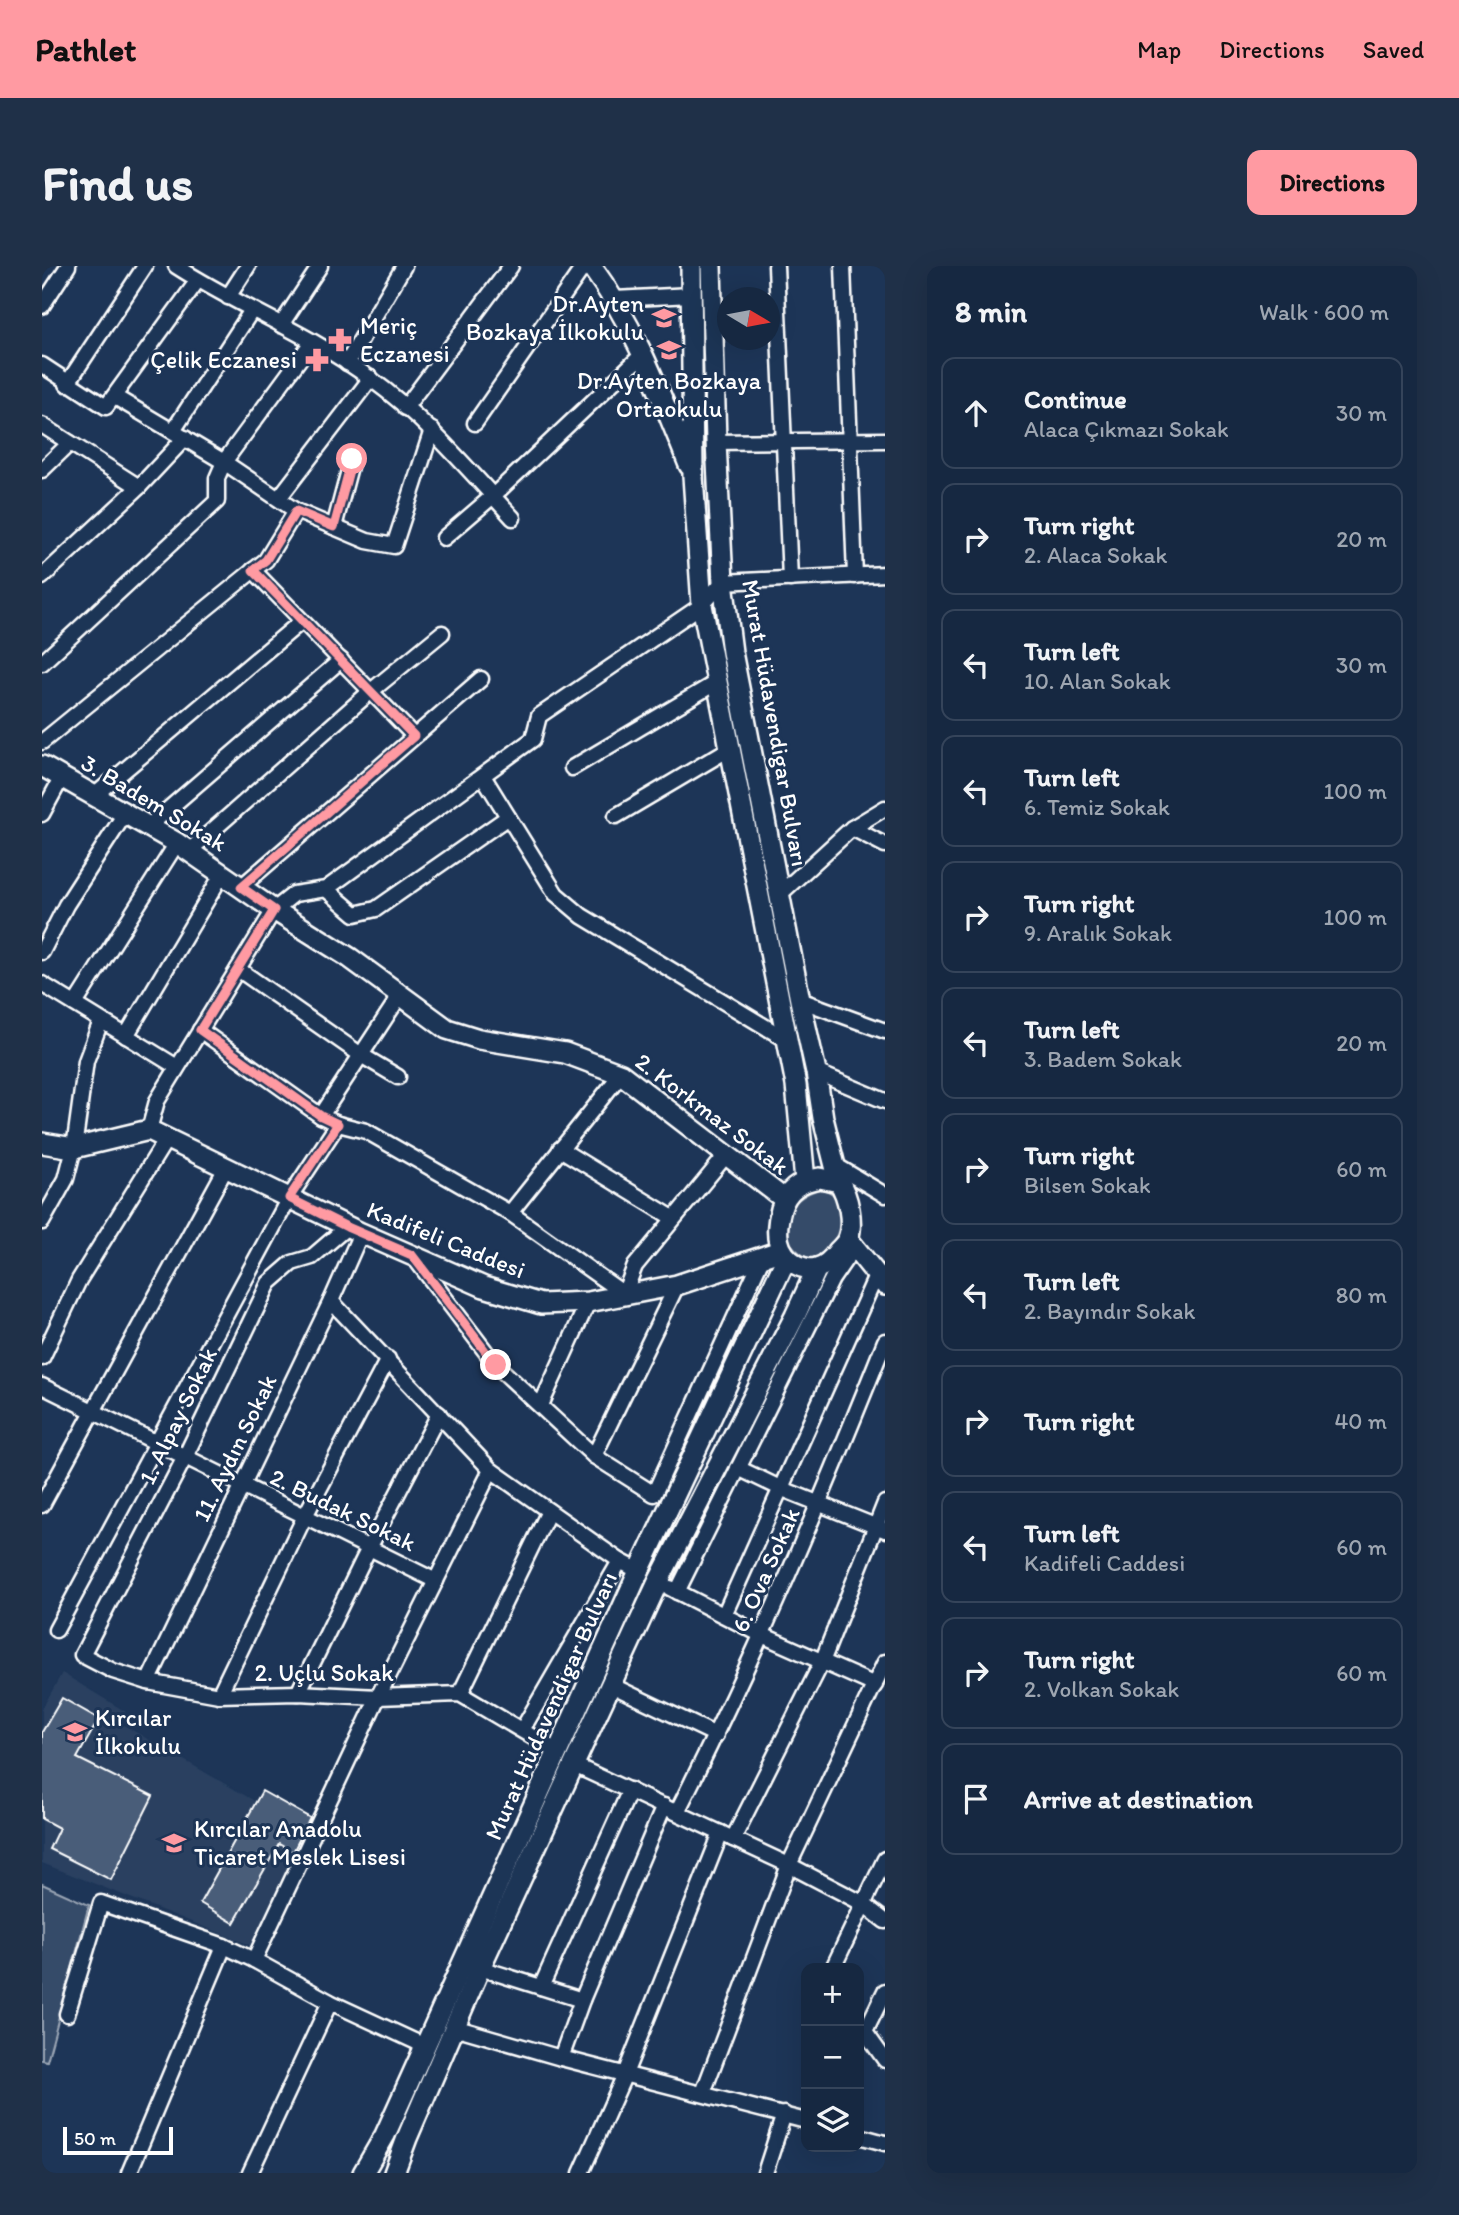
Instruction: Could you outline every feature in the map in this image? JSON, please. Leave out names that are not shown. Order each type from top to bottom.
[{"type":"main road","points":[[591,266],[615,299],[644,353],[693,475]]},
{"type":"main road","name":"Murat Hüdavendigar Bulvarı","points":[[691,266],[693,475],[702,605],[796,1085],[804,1181]]},
{"type":"main road","name":"Murat Hüdavendigar Bulvarı","points":[[711,266],[723,582],[732,652],[823,1118],[837,1174]]},
{"type":"main road","name":"3. Badem Sokak","points":[[42,766],[150,825],[401,995]]},
{"type":"main road","name":"2. Korkmaz Sokak","points":[[401,995],[447,1029],[479,1039],[565,1053],[621,1073],[784,1199]]},
{"type":"main road","points":[[44,1146],[74,1148],[158,1134]]},
{"type":"main road","name":"Kadifeli Caddesi","points":[[158,1134],[354,1230],[484,1287],[541,1304],[588,1302],[677,1285],[776,1256]]},
{"type":"main road","points":[[851,1243],[817,1268],[802,1268],[776,1256],[784,1199],[804,1181],[837,1174],[850,1212],[851,1243],[881,1280]]},
{"type":"main road","name":"Murat Hüdavendigar Bulvarı","points":[[363,2173],[385,2135],[558,1752],[776,1256]]},
{"type":"main road","name":"Murat Hüdavendigar Bulvarı","points":[[394,2173],[480,1968],[658,1582],[817,1268]]},
{"type":"street","points":[[42,306],[68,266]]},
{"type":"street","points":[[67,384],[145,266]]},
{"type":"street","points":[[176,266],[312,342],[371,379],[432,430],[513,518]]},
{"type":"street","points":[[228,297],[248,266]]},
{"type":"street","points":[[281,325],[320,266]]},
{"type":"street","points":[[347,363],[404,266]]},
{"type":"street","points":[[405,408],[511,266]]},
{"type":"street","points":[[475,423],[584,266]]},
{"type":"street","points":[[776,266],[790,579]]},
{"type":"street","points":[[843,266],[855,576]]},
{"type":"street","points":[[110,402],[198,280]]},
{"type":"street","points":[[615,299],[691,295]]},
{"type":"street","points":[[42,577],[139,487],[179,434],[252,310]]},
{"type":"street","points":[[42,663],[218,501],[216,478],[224,462],[312,342]]},
{"type":"street","points":[[444,537],[493,496],[644,353]]},
{"type":"street","points":[[42,365],[67,384],[179,434],[296,511],[367,541],[394,546],[432,430]]},
{"type":"street","points":[[279,498],[371,379]]},
{"type":"street","points":[[42,425],[139,487]]},
{"type":"street","points":[[716,442],[885,440]]},
{"type":"street","points":[[42,470],[70,443]]},
{"type":"street","points":[[334,527],[352,459]]},
{"type":"street","points":[[42,742],[266,560],[296,511]]},
{"type":"street","points":[[253,570],[414,736]]},
{"type":"street","points":[[42,1358],[79,1280],[158,1134],[157,1101],[274,910],[295,894],[326,889],[483,776],[533,739],[539,716],[702,605],[723,582],[885,574]]},
{"type":"street","points":[[95,795],[302,621]]},
{"type":"street","points":[[75,1004],[183,847],[442,633]]},
{"type":"street","points":[[150,825],[341,660]]},
{"type":"street","points":[[241,887],[481,679]]},
{"type":"street","points":[[572,768],[716,682]]},
{"type":"street","points":[[616,816],[729,749]]},
{"type":"street","points":[[483,776],[555,894],[582,916],[787,1040]]},
{"type":"street","points":[[42,814],[62,777]]},
{"type":"street","points":[[781,894],[852,828],[885,808]]},
{"type":"street","points":[[42,952],[66,905],[126,812]]},
{"type":"street","points":[[326,889],[355,914],[376,909],[508,817]]},
{"type":"street","points":[[852,828],[885,845]]},
{"type":"street","points":[[126,1036],[223,873]]},
{"type":"street","points":[[238,969],[361,1055],[398,1077]]},
{"type":"street","points":[[42,984],[177,1067]]},
{"type":"street","points":[[321,1116],[401,995]]},
{"type":"street","points":[[800,1000],[885,1031]]},
{"type":"street","points":[[42,1222],[66,1179],[74,1148],[86,1062],[101,1021]]},
{"type":"street","points":[[200,1030],[321,1116],[338,1124],[366,1131],[510,1213],[624,1294],[635,1266],[727,1154]]},
{"type":"street","points":[[816,1072],[885,1101]]},
{"type":"street","points":[[510,1213],[621,1073]]},
{"type":"street","points":[[56,1630],[289,1198],[338,1124]]},
{"type":"street","points":[[560,1149],[673,1218]]},
{"type":"street","points":[[42,1505],[227,1166]]},
{"type":"street","points":[[837,1174],[885,1195]]},
{"type":"street","name":"11. Aydın Sokak","points":[[148,1682],[331,1301],[354,1230]]},
{"type":"street","name":"1. Alpay Sokak","points":[[82,1655],[184,1457],[269,1283],[292,1263],[312,1257],[354,1230]]},
{"type":"street","points":[[677,1592],[851,1243]]},
{"type":"street","points":[[412,1255],[496,1365],[594,1455],[654,1494],[776,1256]]},
{"type":"street","points":[[724,1615],[780,1488],[881,1280]]},
{"type":"street","points":[[594,1455],[677,1285]]},
{"type":"street","points":[[331,1301],[491,1470],[620,1561],[639,1571]]},
{"type":"street","points":[[541,1405],[588,1302]]},
{"type":"street","name":"6. Ova Sokak","points":[[561,2058],[582,2000],[671,1809],[716,1735],[762,1636],[820,1504],[885,1341]]},
{"type":"street","points":[[219,1695],[305,1516],[388,1359]]},
{"type":"street","name":"2. Budak Sokak","points":[[42,1386],[436,1581]]},
{"type":"street","points":[[298,1693],[369,1548],[439,1415]]},
{"type":"street","points":[[738,1468],[880,1528]]},
{"type":"street","points":[[254,1960],[378,1697],[491,1470]]},
{"type":"street","points":[[581,2173],[727,1836],[822,1662],[880,1528],[885,1503]]},
{"type":"street","points":[[549,1511],[460,1694],[558,1752]]},
{"type":"street","points":[[522,1730],[620,1561]]},
{"type":"street","points":[[658,1582],[762,1636],[875,1685]]},
{"type":"street","name":"2. Uçlu Sokak","points":[[82,1655],[113,1671],[148,1682],[219,1695],[298,1693],[378,1697],[460,1694]]},
{"type":"street","points":[[703,2093],[789,1865],[885,1662]]},
{"type":"street","points":[[611,1685],[716,1735]]},
{"type":"street","points":[[574,1765],[789,1865],[862,1903],[885,1921]]},
{"type":"street","points":[[541,1987],[630,1790]]},
{"type":"street","points":[[835,1963],[885,1859]]},
{"type":"street","points":[[67,2014],[101,1903],[225,1946],[330,2003],[425,2046]]},
{"type":"street","points":[[129,2173],[225,1946]]},
{"type":"street","points":[[480,1968],[582,2000]]},
{"type":"street","points":[[864,2028],[885,1991]]},
{"type":"street","points":[[250,2173],[330,2003]]},
{"type":"street","points":[[454,2027],[561,2058],[801,2119]]},
{"type":"street","points":[[864,2034],[885,2060]]},
{"type":"street","points":[[765,2173],[784,2114]]},
{"type":"street","points":[[864,2137],[885,2143]]},
{"type":"shaded area","points":[[820,1189],[832,1194],[839,1204],[840,1218],[838,1233],[832,1246],[823,1255],[812,1258],[800,1253],[791,1244],[785,1224],[792,1206],[809,1193]]},
{"type":"shaded area","name":"Kırcılar Anadolu Ticaret Meslek Lisesi","points":[[62,1673],[126,1712],[120,1723],[306,1831],[250,1945],[42,1863],[42,1709]]},
{"type":"shaded area","points":[[42,1884],[89,1905],[47,2061],[42,2060]]},
{"type":"building","points":[[62,1698],[99,1719],[77,1758],[153,1796],[111,1880],[49,1849],[59,1828],[42,1819],[42,1732]]},
{"type":"building","points":[[262,1791],[310,1818],[293,1852],[279,1844],[234,1923],[200,1903]]},
{"type":"place","name":"Dr.Ayten Bozkaya İlkokulu","points":[[664,318]]},
{"type":"place","name":"Meriç Eczanesi","points":[[340,340]]},
{"type":"place","name":"Dr.Ayten Bozkaya Ortaokulu","points":[[669,350]]},
{"type":"place","name":"Çelik Eczanesi","points":[[317,360]]},
{"type":"place","name":"Kırcılar İlkokulu","points":[[75,1732]]},
{"type":"place","name":"Kırcılar Anadolu Ticaret Meslek Lisesi","points":[[174,1843]]},
{"type":"route","points":[[352,459],[334,527],[296,511],[266,560],[253,570],[414,736],[241,887],[274,910],[200,1030],[321,1116],[338,1124],[289,1198],[412,1255],[496,1365]]}]
